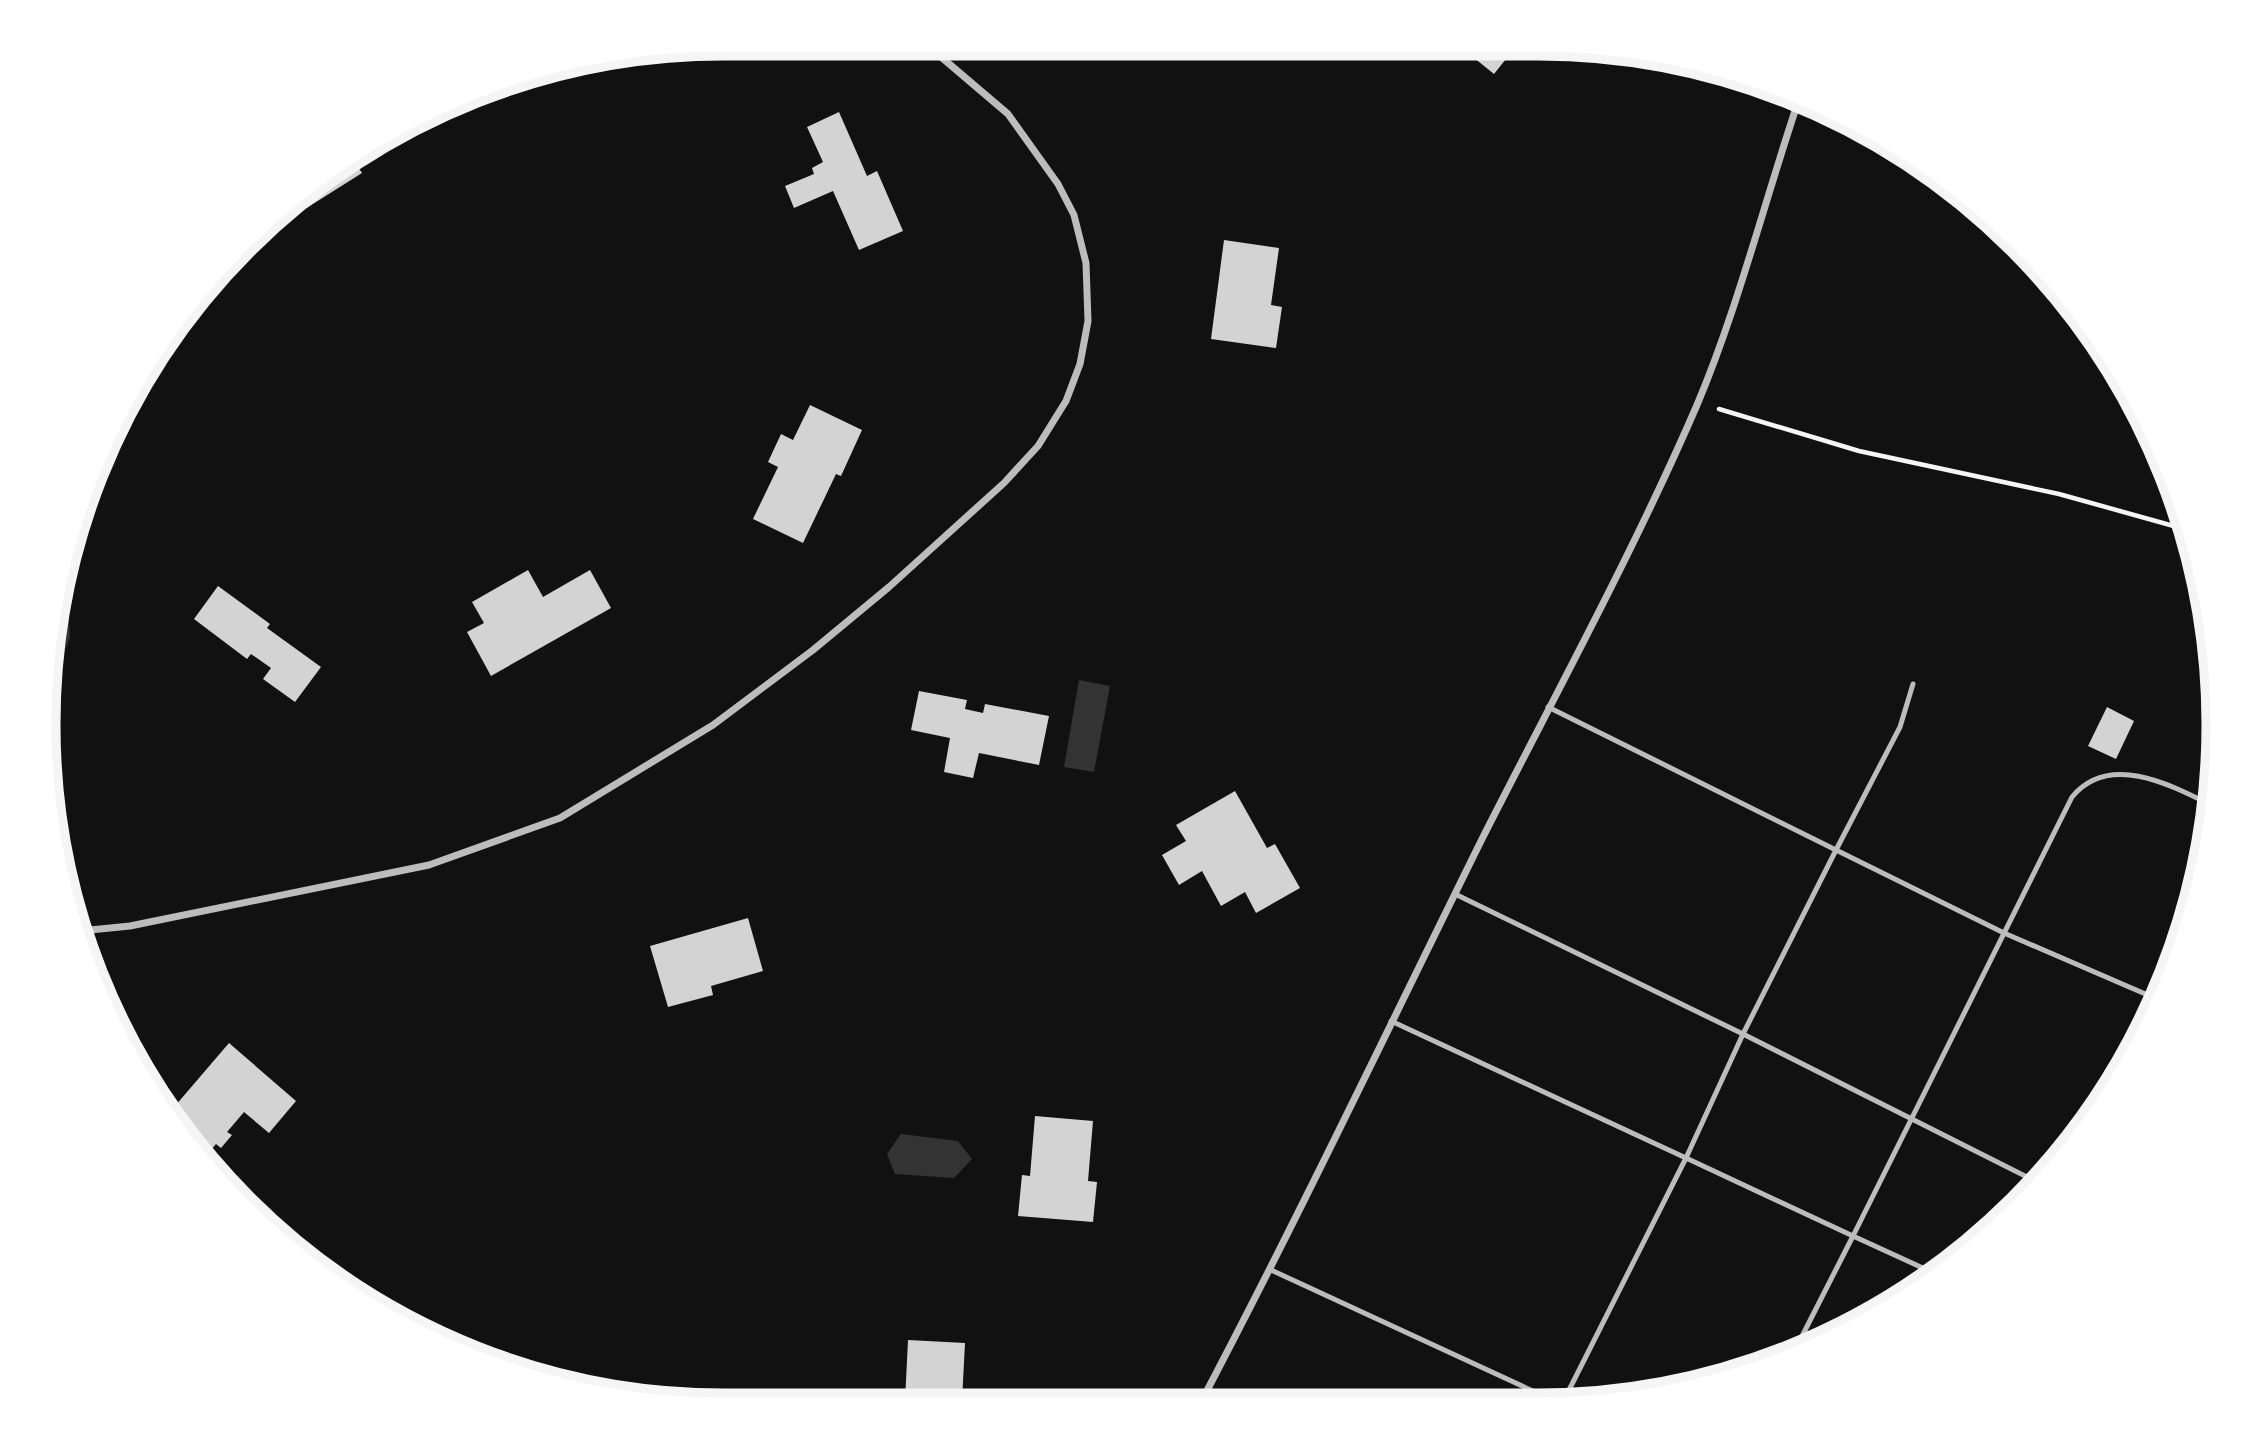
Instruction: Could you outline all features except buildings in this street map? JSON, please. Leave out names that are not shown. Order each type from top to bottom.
[{"type":"street","points":[[88,930],[130,926],[429,865],[559,818],[713,725],[813,650],[889,587],[1004,483],[1038,446],[1066,401],[1080,364],[1088,321],[1086,262],[1074,215],[1058,184],[1008,114],[941,56]]},
{"type":"street","points":[[1206,1393],[1271,1270],[1391,1021],[1548,707],[1613,584],[1698,402],[1741,289],[1796,108]]},
{"type":"lane","points":[[1568,1392],[1686,1158],[1743,1034],[1900,727],[1913,684]]},
{"type":"lane","points":[[1548,707],[2004,933],[2148,995]]},
{"type":"lane","points":[[1801,1338],[2072,797],[2094,777],[2131,775],[2173,786],[2201,800]]},
{"type":"lane","points":[[1455,894],[1743,1034],[2028,1178]]},
{"type":"lane","points":[[1391,1021],[1925,1269]]},
{"type":"lane","points":[[1271,1270],[1538,1393]]},
{"type":"path","points":[[1698,402],[1859,450],[2059,494],[2176,527]]},
{"type":"shaded area","points":[[1079,680],[1110,686],[1094,772],[1064,767]]},
{"type":"shaded area","points":[[901,1134],[958,1141],[972,1159],[954,1178],[895,1174],[887,1154]]},
{"type":"waterway","points":[[61,643],[63,629]]}]
